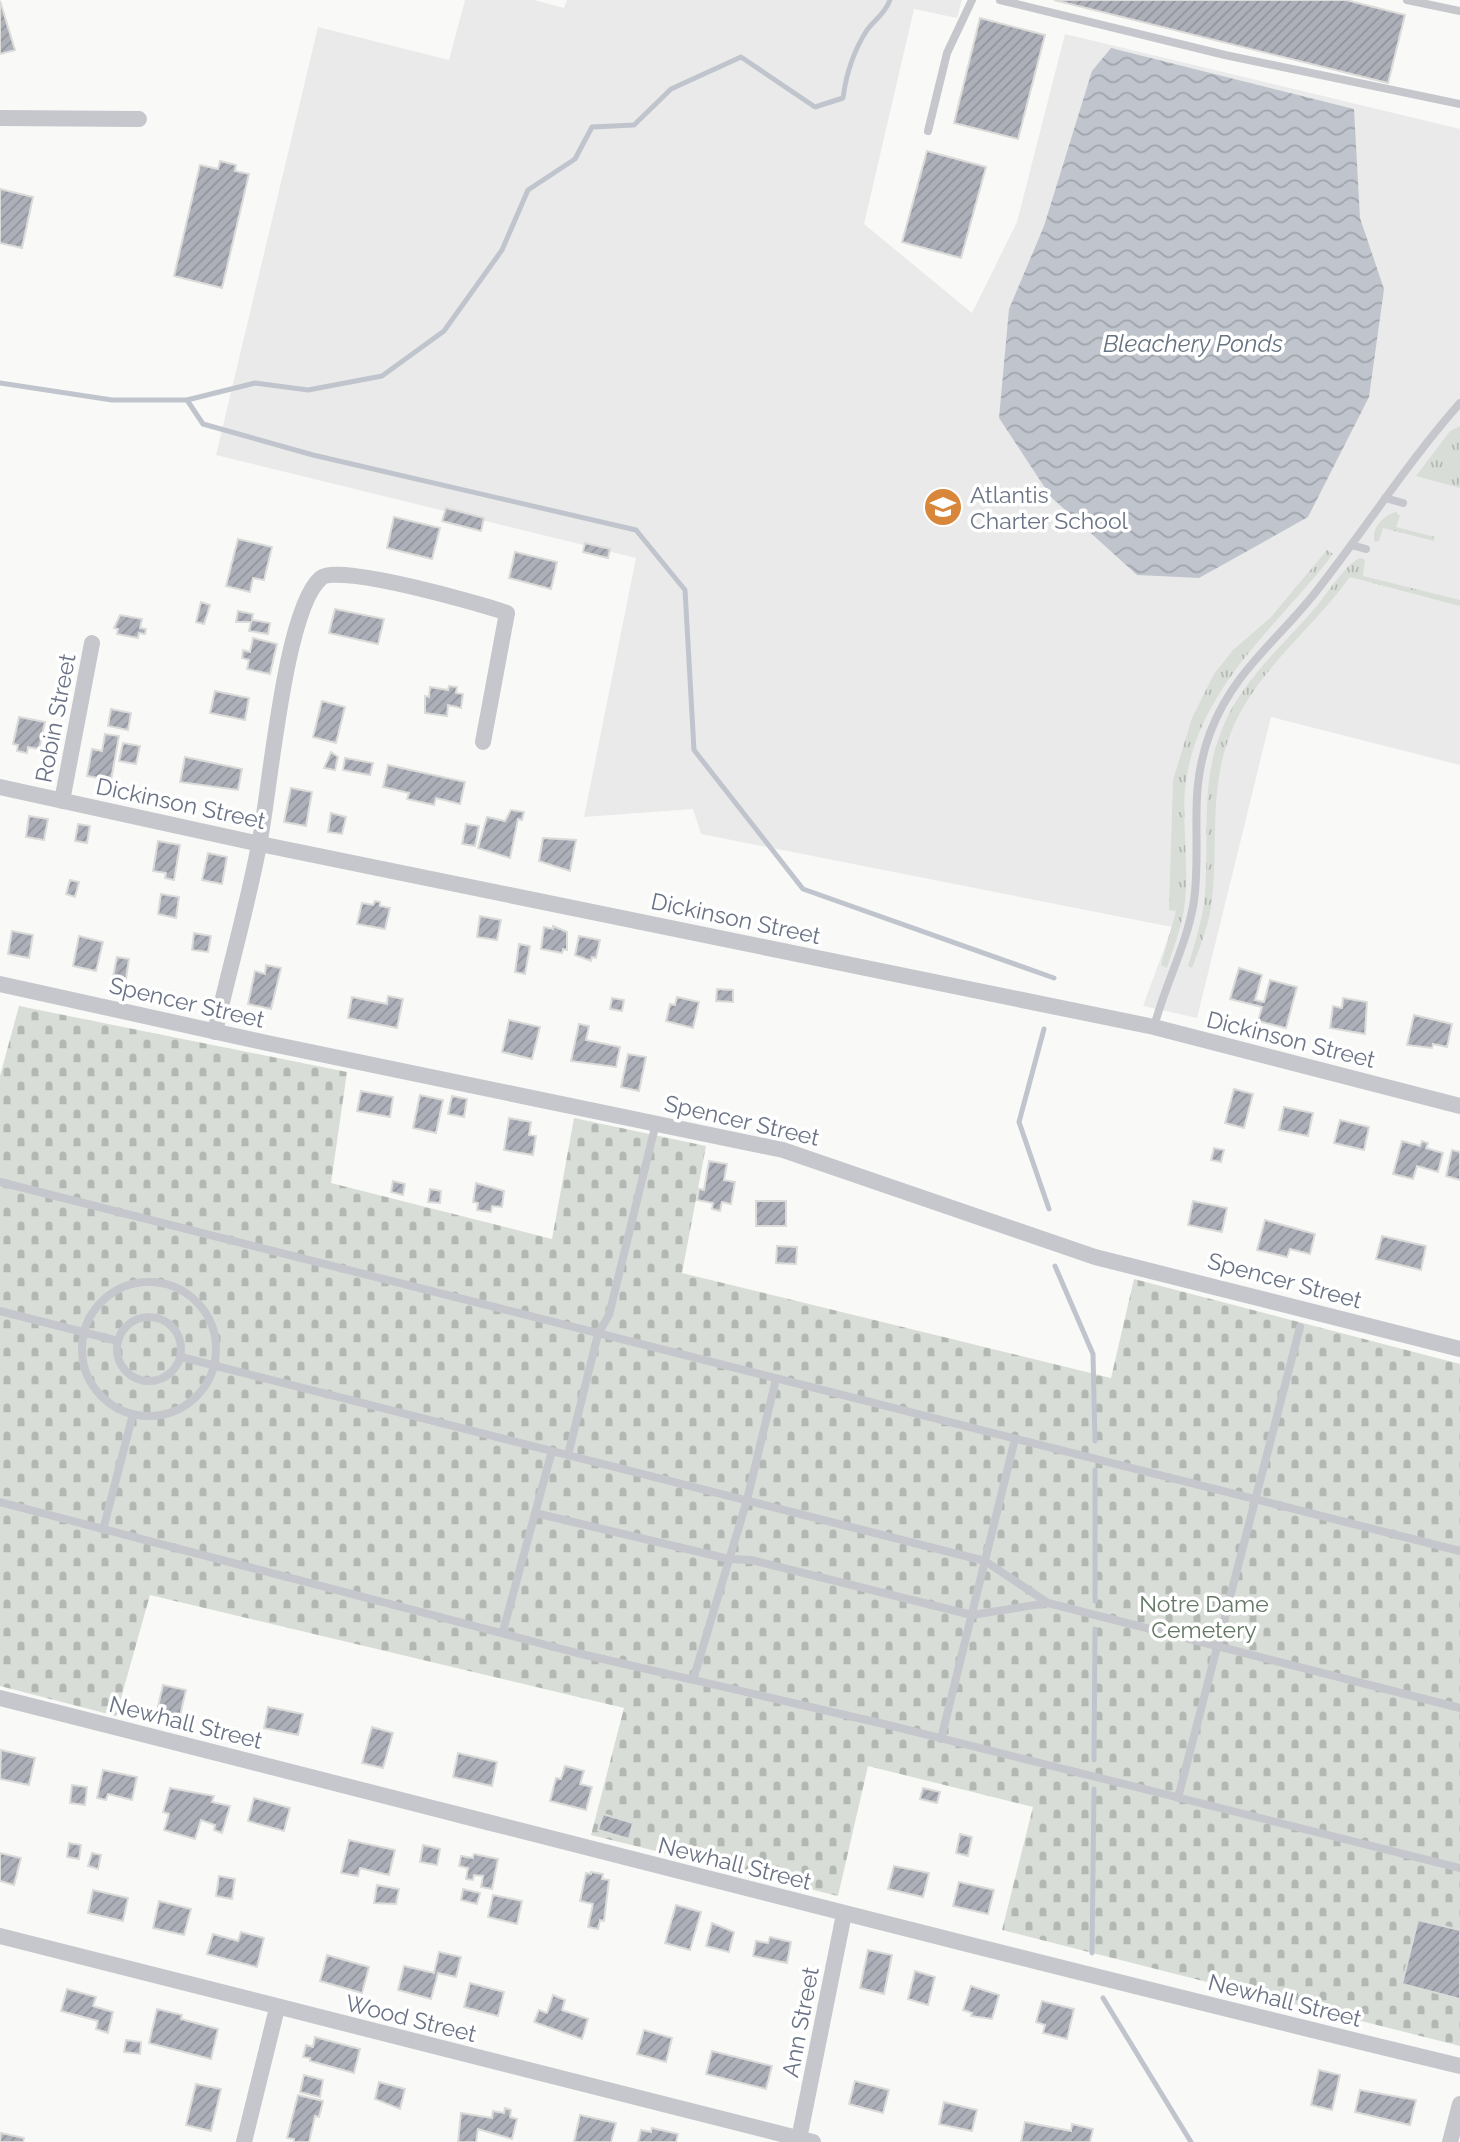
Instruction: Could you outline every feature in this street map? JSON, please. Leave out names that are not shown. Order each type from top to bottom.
[{"type":"street","points":[[0,117],[139,119]]},
{"type":"street","points":[[215,1032],[260,844],[278,708],[301,619],[310,595],[320,579],[331,574],[364,576],[507,613],[483,742]]},
{"type":"street","name":"Robin Street","points":[[62,801],[92,643]]},
{"type":"street","name":"Dickinson Street","points":[[0,787],[260,844],[1154,1027],[1460,1106]]},
{"type":"street","name":"Spencer Street","points":[[0,984],[215,1032],[783,1150],[1095,1257],[1460,1349]]},
{"type":"street","name":"Newhall Street","points":[[0,1699],[845,1914],[1460,2066]]},
{"type":"street","name":"Ann Street","points":[[806,2140],[845,1914]]},
{"type":"street","name":"Wood Street","points":[[0,1936],[806,2140]]},
{"type":"street","points":[[244,2142],[277,2008]]},
{"type":"street","points":[[1450,2142],[1460,2104]]},
{"type":"lane","points":[[929,131],[947,52],[972,0]]},
{"type":"lane","points":[[1000,0],[1225,55],[1460,104]]},
{"type":"lane","points":[[1407,0],[1460,11]]},
{"type":"lane","points":[[1154,1027],[1178,964],[1193,905],[1196,788],[1211,730],[1239,677],[1314,595],[1385,498],[1460,403]]},
{"type":"lane","points":[[1385,498],[1403,503]]},
{"type":"lane","points":[[1351,545],[1366,549]]},
{"type":"lane","points":[[568,1455],[598,1334],[609,1315],[656,1123]]},
{"type":"lane","points":[[0,1182],[1460,1551]]},
{"type":"lane","points":[[142,1282],[166,1284],[188,1294],[208,1317],[216,1348],[214,1366],[198,1395],[184,1406],[159,1415],[133,1414],[116,1408],[101,1397],[90,1382],[83,1365],[82,1332],[91,1315],[113,1292],[142,1282]]},
{"type":"lane","points":[[0,1311],[118,1341]]},
{"type":"lane","points":[[152,1317],[172,1326],[178,1335],[181,1357],[170,1374],[152,1381],[142,1380],[132,1376],[120,1361],[118,1341],[131,1323],[152,1317]]},
{"type":"lane","points":[[1178,1798],[1300,1327]]},
{"type":"lane","points":[[181,1357],[985,1561],[1048,1603],[1460,1708]]},
{"type":"lane","points":[[693,1680],[747,1500],[776,1379]]},
{"type":"lane","points":[[103,1530],[133,1414]]},
{"type":"lane","points":[[941,1739],[1015,1439]]},
{"type":"lane","points":[[503,1631],[552,1451]]},
{"type":"lane","points":[[0,1502],[503,1631],[577,1653],[941,1739],[1460,1868]]},
{"type":"lane","points":[[535,1513],[729,1559],[751,1560],[972,1615],[1048,1603]]},
{"type":"shaded area","name":"Atlantis Charter School","points":[[465,0],[534,0],[564,8],[567,0],[962,0],[957,18],[914,9],[864,224],[972,313],[1017,222],[1065,34],[1460,129],[1460,765],[1271,717],[1197,1018],[1143,1006],[1172,927],[701,834],[693,809],[584,817],[636,558],[216,455],[318,27],[449,60]]},
{"type":"green space","points":[[1460,426],[1460,488],[1416,476],[1450,431]]},
{"type":"green space","points":[[1396,512],[1400,516],[1396,527],[1435,537],[1434,541],[1383,528],[1379,541],[1375,542],[1374,532],[1379,523]]},
{"type":"green space","points":[[1327,550],[1333,554],[1264,635],[1222,690],[1205,720],[1192,753],[1184,803],[1185,901],[1167,968],[1161,965],[1176,911],[1169,910],[1173,780],[1192,718],[1214,674],[1233,650],[1271,617]]},
{"type":"green space","points":[[1361,558],[1365,560],[1363,576],[1460,600],[1460,606],[1350,577],[1273,665],[1246,703],[1226,746],[1217,792],[1211,907],[1206,931],[1192,968],[1188,966],[1201,921],[1205,894],[1207,804],[1212,760],[1228,716],[1246,686],[1343,572]]},
{"type":"green space","name":"Notre Dame Cemetery","points":[[19,1006],[347,1072],[331,1183],[552,1239],[574,1118],[706,1146],[682,1273],[1111,1378],[1134,1279],[1460,1364],[1460,2046],[1002,1930],[1033,1807],[868,1766],[838,1896],[591,1835],[624,1708],[150,1595],[116,1716],[0,1686],[0,1076]]},
{"type":"water","name":"Bleachery Ponds","points":[[1111,48],[1354,109],[1360,218],[1384,289],[1369,397],[1308,517],[1199,578],[1137,575],[1051,497],[999,418],[1009,309],[1044,226],[1092,71]]},
{"type":"building","points":[[1054,0],[1346,0],[1405,15],[1388,83]]},
{"type":"building","points":[[0,1],[15,50],[0,54]]},
{"type":"building","points":[[980,18],[1045,35],[1018,139],[954,123]]},
{"type":"building","points":[[927,151],[986,167],[961,258],[902,242]]},
{"type":"building","points":[[220,161],[236,165],[235,171],[249,174],[222,288],[174,276],[200,165],[218,169]]},
{"type":"building","points":[[0,189],[33,197],[22,248],[0,243]]},
{"type":"building","points":[[446,508],[484,518],[481,531],[442,521]]},
{"type":"building","points":[[394,517],[440,528],[432,559],[387,548]]},
{"type":"building","points":[[238,539],[272,547],[264,580],[253,578],[250,592],[226,586]]},
{"type":"building","points":[[585,543],[610,549],[608,558],[583,552]]},
{"type":"building","points":[[515,552],[557,562],[551,589],[509,578]]},
{"type":"building","points":[[201,602],[210,605],[204,624],[196,622]]},
{"type":"building","points":[[335,609],[384,619],[378,644],[329,633]]},
{"type":"building","points":[[238,611],[253,614],[252,620],[270,623],[268,634],[249,631],[251,622],[236,622]]},
{"type":"building","points":[[120,615],[142,619],[140,628],[146,629],[145,634],[139,633],[138,638],[117,634],[118,629],[114,628]]},
{"type":"building","points":[[253,638],[277,644],[270,674],[247,669],[249,660],[242,658],[243,650],[250,652]]},
{"type":"building","points":[[449,686],[457,687],[456,693],[463,694],[461,708],[448,705],[447,716],[425,713],[425,696],[429,697],[430,687],[448,690]]},
{"type":"building","points":[[215,691],[249,698],[245,720],[210,713]]},
{"type":"building","points":[[322,701],[345,707],[336,743],[313,737]]},
{"type":"building","points":[[111,709],[131,713],[128,730],[108,726]]},
{"type":"building","points":[[19,717],[45,722],[39,749],[28,747],[27,753],[17,751],[18,745],[13,744]]},
{"type":"building","points":[[105,734],[119,736],[111,780],[87,776],[92,749],[102,751]]},
{"type":"building","points":[[123,743],[140,746],[136,764],[119,761]]},
{"type":"building","points":[[331,752],[338,757],[335,770],[324,768]]},
{"type":"building","points":[[185,757],[242,769],[238,790],[180,782]]},
{"type":"building","points":[[345,758],[373,763],[370,775],[343,770]]},
{"type":"building","points":[[388,765],[465,782],[460,804],[436,798],[434,805],[407,799],[409,793],[383,787]]},
{"type":"building","points":[[291,788],[312,792],[306,826],[284,822]]},
{"type":"building","points":[[511,810],[524,812],[522,820],[518,819],[510,858],[478,848],[487,817],[505,821]]},
{"type":"building","points":[[331,813],[346,817],[342,834],[328,832]]},
{"type":"building","points":[[29,816],[48,819],[44,840],[26,837]]},
{"type":"building","points":[[78,824],[90,826],[87,843],[75,841]]},
{"type":"building","points":[[466,824],[479,826],[475,846],[462,844]]},
{"type":"building","points":[[543,838],[576,840],[570,871],[539,861]]},
{"type":"building","points":[[158,841],[180,845],[174,880],[165,878],[166,873],[153,871]]},
{"type":"building","points":[[208,853],[227,857],[222,884],[202,880]]},
{"type":"building","points":[[70,880],[79,882],[75,897],[66,894]]},
{"type":"building","points":[[161,894],[179,897],[176,918],[158,914]]},
{"type":"building","points":[[375,901],[380,902],[380,906],[390,908],[385,929],[357,924],[362,903],[373,905]]},
{"type":"building","points":[[480,916],[501,920],[497,940],[477,937]]},
{"type":"building","points":[[553,926],[567,932],[567,950],[563,949],[562,953],[541,949],[544,927],[553,929]]},
{"type":"building","points":[[12,931],[33,935],[29,958],[8,954]]},
{"type":"building","points":[[194,933],[211,936],[208,952],[192,950]]},
{"type":"building","points":[[79,936],[103,942],[96,971],[73,966]]},
{"type":"building","points":[[579,936],[600,940],[596,958],[592,957],[591,961],[575,955]]},
{"type":"building","points":[[519,944],[530,946],[525,974],[515,972]]},
{"type":"building","points":[[117,957],[129,959],[126,979],[113,977]]},
{"type":"building","points":[[266,965],[281,968],[271,1009],[248,1004],[255,971],[265,974]]},
{"type":"building","points":[[1239,968],[1262,975],[1255,1000],[1264,1002],[1270,980],[1297,987],[1286,1028],[1258,1021],[1262,1007],[1230,999]]},
{"type":"building","points":[[717,989],[733,990],[733,1002],[716,1001]]},
{"type":"building","points":[[388,996],[403,999],[397,1028],[348,1018],[352,997],[387,1004]]},
{"type":"building","points":[[677,997],[699,1002],[693,1028],[666,1021],[670,1004],[675,1005]]},
{"type":"building","points":[[612,998],[624,1000],[622,1011],[610,1009]]},
{"type":"building","points":[[1343,998],[1367,1002],[1365,1034],[1330,1028],[1333,1006],[1342,1008]]},
{"type":"building","points":[[1414,1015],[1452,1024],[1447,1047],[1433,1044],[1432,1048],[1407,1045]]},
{"type":"building","points":[[509,1020],[540,1027],[532,1059],[502,1052]]},
{"type":"building","points":[[579,1024],[589,1026],[586,1040],[620,1047],[616,1067],[571,1061]]},
{"type":"building","points":[[628,1054],[646,1057],[639,1091],[621,1087]]},
{"type":"building","points":[[1234,1089],[1253,1094],[1244,1128],[1225,1123]]},
{"type":"building","points":[[361,1091],[393,1097],[390,1117],[357,1111]]},
{"type":"building","points":[[420,1095],[443,1100],[436,1133],[413,1128]]},
{"type":"building","points":[[452,1096],[467,1099],[464,1117],[448,1114]]},
{"type":"building","points":[[1284,1107],[1313,1113],[1308,1136],[1279,1130]]},
{"type":"building","points":[[509,1118],[531,1122],[529,1135],[536,1136],[533,1155],[504,1150]]},
{"type":"building","points":[[1340,1120],[1369,1127],[1364,1150],[1334,1143]]},
{"type":"building","points":[[1402,1141],[1420,1146],[1422,1141],[1428,1143],[1426,1148],[1443,1153],[1438,1172],[1417,1166],[1413,1179],[1393,1174]]},
{"type":"building","points":[[1214,1148],[1224,1150],[1221,1162],[1211,1160]]},
{"type":"building","points":[[1452,1150],[1460,1152],[1460,1180],[1446,1176]]},
{"type":"building","points":[[709,1161],[727,1164],[724,1180],[735,1182],[731,1204],[722,1202],[720,1211],[712,1209],[713,1203],[697,1200],[699,1189],[704,1190]]},
{"type":"building","points":[[393,1181],[405,1184],[403,1195],[391,1192]]},
{"type":"building","points":[[476,1183],[504,1191],[502,1207],[492,1206],[491,1212],[477,1210],[478,1203],[473,1202]]},
{"type":"building","points":[[430,1189],[441,1191],[440,1203],[428,1202]]},
{"type":"building","points":[[756,1201],[786,1201],[786,1226],[756,1226]]},
{"type":"building","points":[[1193,1201],[1227,1208],[1222,1232],[1188,1225]]},
{"type":"building","points":[[1265,1220],[1315,1234],[1310,1254],[1290,1249],[1287,1257],[1257,1250]]},
{"type":"building","points":[[1382,1236],[1426,1246],[1421,1270],[1376,1259]]},
{"type":"building","points":[[777,1246],[797,1247],[796,1264],[776,1263]]},
{"type":"building","points":[[163,1685],[186,1690],[179,1720],[157,1711]]},
{"type":"building","points":[[268,1707],[303,1714],[298,1735],[264,1728]]},
{"type":"building","points":[[372,1727],[393,1733],[383,1768],[362,1763]]},
{"type":"building","points":[[1,1750],[35,1758],[29,1785],[0,1779]]},
{"type":"building","points":[[458,1753],[497,1762],[492,1786],[453,1777]]},
{"type":"building","points":[[565,1766],[584,1771],[580,1784],[592,1787],[586,1810],[550,1801],[556,1778],[561,1779]]},
{"type":"building","points":[[103,1770],[137,1777],[132,1800],[108,1794],[106,1800],[97,1798]]},
{"type":"building","points":[[72,1785],[87,1787],[85,1805],[70,1803]]},
{"type":"building","points":[[170,1788],[214,1796],[212,1802],[230,1806],[222,1833],[214,1830],[215,1825],[201,1820],[195,1839],[164,1830],[169,1814],[163,1812]]},
{"type":"building","points":[[923,1788],[940,1792],[937,1803],[920,1799]]},
{"type":"building","points":[[254,1798],[290,1808],[284,1831],[248,1821]]},
{"type":"building","points":[[603,1814],[633,1823],[629,1839],[598,1830]]},
{"type":"building","points":[[960,1834],[972,1837],[968,1856],[956,1853]]},
{"type":"building","points":[[349,1840],[395,1850],[389,1875],[360,1868],[358,1876],[341,1873]]},
{"type":"building","points":[[69,1843],[81,1845],[79,1859],[67,1857]]},
{"type":"building","points":[[423,1845],[440,1849],[437,1865],[420,1862]]},
{"type":"building","points":[[0,1853],[21,1858],[14,1885],[0,1881]]},
{"type":"building","points":[[92,1853],[101,1855],[98,1869],[88,1866]]},
{"type":"building","points":[[474,1854],[498,1859],[492,1889],[481,1887],[483,1876],[474,1875],[473,1880],[466,1879],[468,1868],[459,1866],[461,1856],[473,1858]]},
{"type":"building","points":[[894,1866],[929,1873],[923,1897],[888,1889]]},
{"type":"building","points":[[586,1873],[603,1874],[602,1879],[609,1880],[604,1921],[600,1920],[598,1929],[588,1927],[593,1904],[580,1901]]},
{"type":"building","points":[[219,1876],[235,1879],[232,1899],[216,1896]]},
{"type":"building","points":[[959,1882],[994,1890],[988,1914],[953,1906]]},
{"type":"building","points":[[377,1885],[399,1889],[396,1904],[374,1903]]},
{"type":"building","points":[[463,1889],[480,1893],[477,1904],[461,1900]]},
{"type":"building","points":[[93,1890],[128,1898],[123,1921],[88,1913]]},
{"type":"building","points":[[493,1895],[522,1901],[517,1924],[488,1917]]},
{"type":"building","points":[[159,1901],[191,1909],[184,1935],[153,1928]]},
{"type":"building","points":[[676,1905],[701,1912],[690,1950],[665,1943]]},
{"type":"building","points":[[1418,1920],[1460,1930],[1460,1999],[1402,1984]]},
{"type":"building","points":[[712,1923],[734,1932],[729,1952],[706,1946]]},
{"type":"building","points":[[241,1932],[264,1938],[257,1967],[207,1954],[213,1934],[238,1941]]},
{"type":"building","points":[[770,1937],[791,1942],[787,1963],[753,1956],[756,1941],[768,1943]]},
{"type":"building","points":[[868,1950],[892,1955],[884,1994],[860,1988]]},
{"type":"building","points":[[439,1952],[461,1957],[456,1977],[438,1973],[431,1999],[398,1990],[404,1966],[434,1973]]},
{"type":"building","points":[[327,1955],[369,1967],[362,1993],[320,1981]]},
{"type":"building","points":[[915,1971],[935,1977],[928,2005],[908,1999]]},
{"type":"building","points":[[470,1983],[504,1992],[498,2016],[464,2007]]},
{"type":"building","points":[[971,1986],[999,1995],[992,2019],[971,2016],[972,2013],[963,2010]]},
{"type":"building","points":[[67,1989],[96,1997],[93,2006],[113,2012],[108,2033],[96,2029],[98,2021],[61,2011]]},
{"type":"building","points":[[553,1995],[565,2000],[562,2010],[588,2019],[582,2039],[534,2022],[539,2010],[547,2013]]},
{"type":"building","points":[[1042,2001],[1074,2009],[1067,2039],[1043,2033],[1045,2025],[1036,2022]]},
{"type":"building","points":[[157,2009],[218,2029],[211,2059],[149,2043]]},
{"type":"building","points":[[644,2030],[672,2038],[666,2062],[637,2054]]},
{"type":"building","points":[[315,2037],[360,2049],[354,2073],[303,2057],[306,2045],[313,2047]]},
{"type":"building","points":[[126,2040],[141,2042],[140,2054],[124,2052]]},
{"type":"building","points":[[712,2051],[772,2066],[766,2089],[706,2074]]},
{"type":"building","points":[[1319,2070],[1340,2075],[1332,2110],[1311,2105]]},
{"type":"building","points":[[304,2075],[323,2080],[320,2097],[300,2092]]},
{"type":"building","points":[[855,2081],[889,2090],[883,2113],[849,2104]]},
{"type":"building","points":[[379,2082],[405,2089],[400,2109],[375,2099]]},
{"type":"building","points":[[196,2084],[221,2089],[211,2131],[186,2125]]},
{"type":"building","points":[[1360,2090],[1416,2100],[1410,2125],[1355,2112]]},
{"type":"building","points":[[298,2095],[323,2101],[319,2117],[315,2116],[309,2142],[294,2142],[294,2139],[287,2138]]},
{"type":"building","points":[[944,2102],[977,2110],[972,2131],[939,2124]]},
{"type":"building","points":[[505,2108],[511,2110],[510,2117],[517,2119],[512,2139],[478,2129],[476,2142],[458,2142],[461,2113],[492,2118],[493,2111],[504,2113]]},
{"type":"building","points":[[580,2115],[616,2123],[611,2142],[574,2142]]},
{"type":"building","points":[[1025,2122],[1071,2131],[1072,2124],[1093,2129],[1090,2142],[1021,2142]]},
{"type":"building","points":[[652,2128],[678,2134],[676,2142],[638,2142],[641,2130],[651,2132]]},
{"type":"building","points":[[1,2133],[24,2138],[23,2142],[0,2142]]},
{"type":"waterway","points":[[0,383],[112,400],[187,400],[255,383],[308,390],[382,376],[444,331],[502,250],[528,190],[575,159],[592,127],[634,125],[671,89],[741,57],[815,107],[843,98],[848,72],[858,46],[890,0]]},
{"type":"waterway","points":[[187,400],[203,424],[313,455],[636,530],[685,590],[694,750],[803,889],[1054,978]]},
{"type":"waterway","points":[[1044,1029],[1019,1122],[1049,1209]]},
{"type":"waterway","points":[[1055,1266],[1093,1354],[1095,1441]]},
{"type":"waterway","points":[[1095,1470],[1095,1601]]},
{"type":"waterway","points":[[1094,1760],[1095,1629]]},
{"type":"waterway","points":[[1092,1953],[1094,1789]]},
{"type":"waterway","points":[[1103,1998],[1191,2142]]},
{"type":"place","name":"Atlantis Charter School","points":[[943,507]]}]
